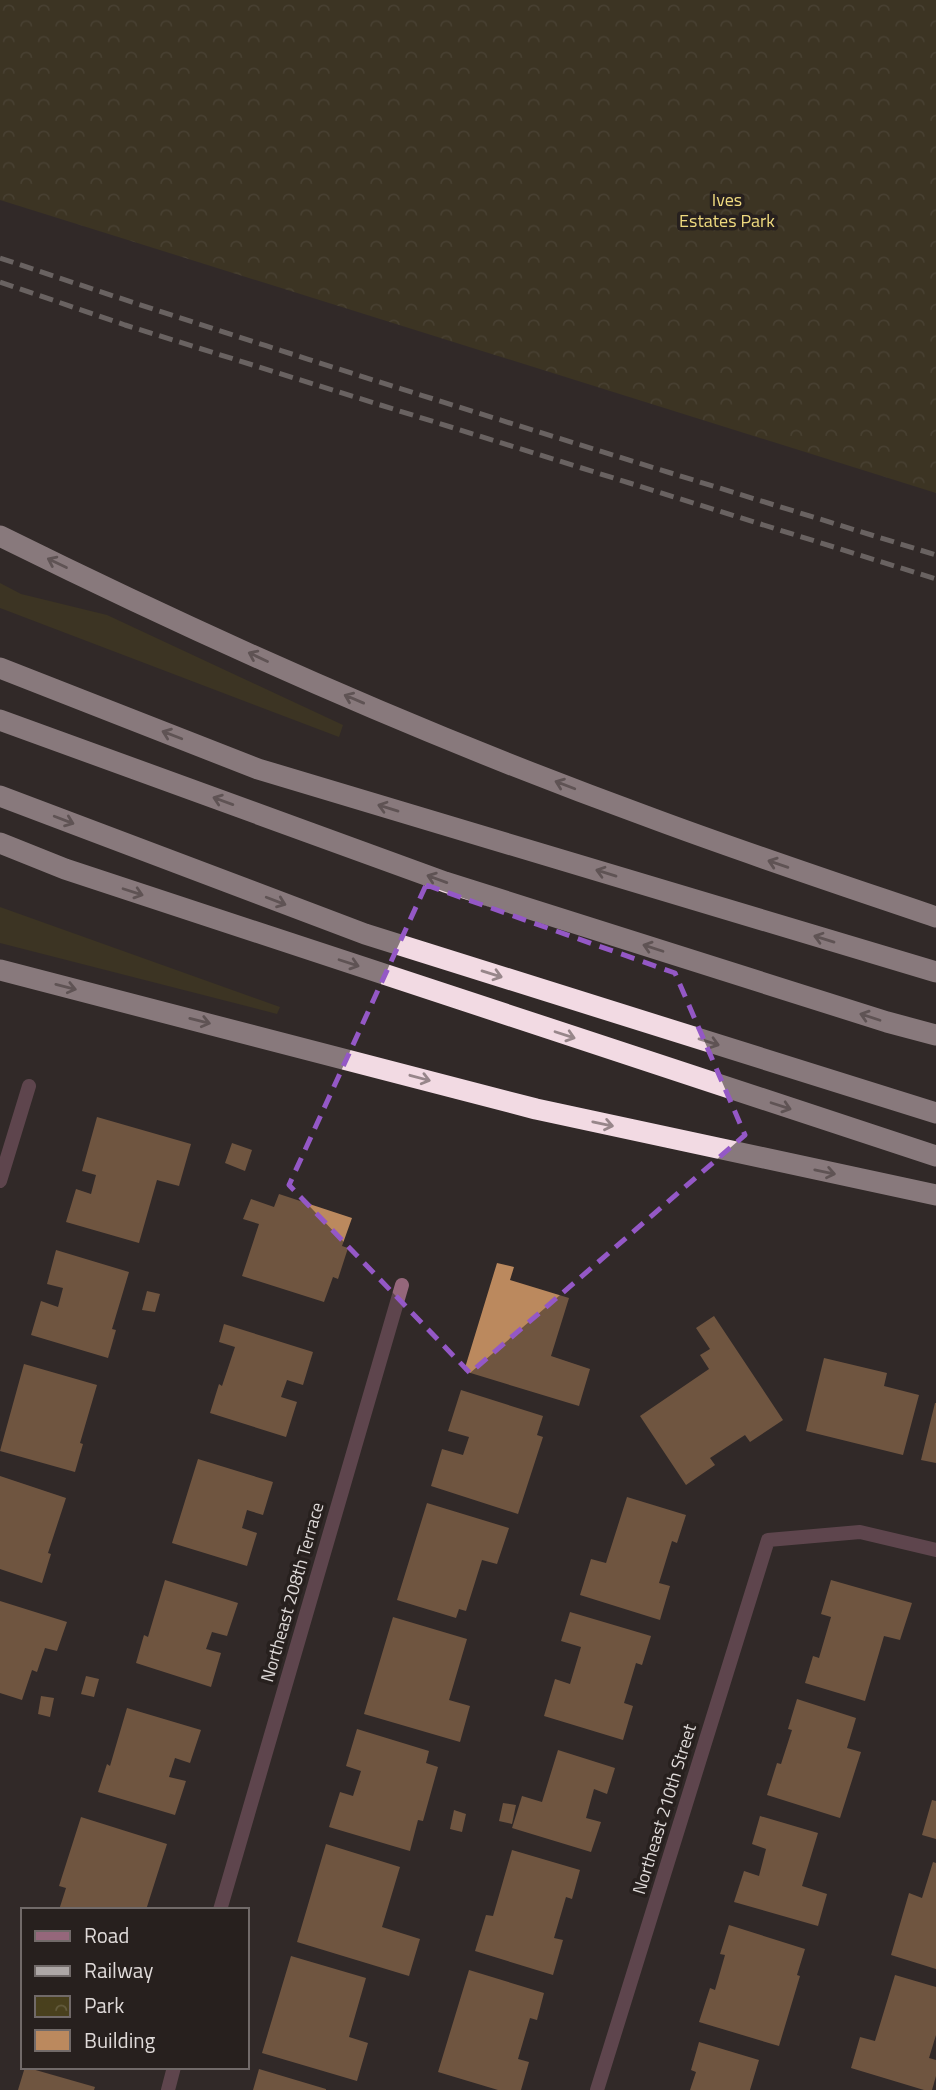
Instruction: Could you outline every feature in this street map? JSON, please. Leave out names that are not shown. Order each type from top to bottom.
[{"type":"highway","points":[[0,536],[113,591],[320,685],[532,773],[752,855],[936,917]]},
{"type":"highway","points":[[0,668],[258,769],[936,972]]},
{"type":"highway","points":[[0,720],[445,882],[874,1018],[936,1035]]},
{"type":"highway","points":[[0,796],[365,934],[936,1113]]},
{"type":"highway","points":[[0,843],[65,869],[936,1156]]},
{"type":"highway","points":[[0,970],[536,1110],[936,1195]]},
{"type":"street","points":[[0,1181],[29,1086]]},
{"type":"street","name":"Northeast 208th Terrace","points":[[221,1908],[401,1285]]},
{"type":"street","name":"Northeast 210th Street","points":[[597,2090],[768,1540],[860,1532],[936,1550]]},
{"type":"street","points":[[168,2090],[173,2069]]},
{"type":"highlighted area","points":[[426,885],[675,973],[745,1135],[470,1373],[289,1185]]},
{"type":"green space","name":"Ives Estates Park","points":[[0,0],[936,0],[936,493],[0,200]]},
{"type":"green space","points":[[0,583],[21,594],[107,615],[343,725],[339,737],[0,608]]},
{"type":"green space","points":[[0,907],[280,1007],[277,1014],[0,943]]},
{"type":"building","points":[[97,1117],[191,1144],[179,1186],[157,1180],[139,1243],[66,1222],[76,1189],[91,1194],[96,1175],[82,1171]]},
{"type":"building","points":[[232,1143],[252,1150],[245,1171],[225,1163]]},
{"type":"building","points":[[279,1194],[352,1218],[342,1246],[348,1248],[338,1279],[333,1277],[324,1302],[242,1276],[259,1224],[243,1219],[251,1199],[274,1207]]},
{"type":"building","points":[[56,1250],[129,1272],[112,1329],[116,1330],[108,1358],[31,1335],[41,1301],[58,1307],[63,1288],[47,1284]]},
{"type":"building","points":[[497,1263],[514,1267],[510,1280],[569,1298],[551,1356],[590,1369],[579,1406],[464,1371]]},
{"type":"building","points":[[147,1291],[160,1294],[155,1312],[142,1310]]},
{"type":"building","points":[[714,1316],[783,1420],[750,1442],[745,1435],[710,1458],[715,1465],[686,1485],[640,1416],[709,1369],[700,1355],[710,1349],[696,1328]]},
{"type":"building","points":[[224,1324],[313,1352],[303,1385],[287,1380],[281,1397],[297,1402],[286,1437],[210,1413],[235,1347],[219,1342]]},
{"type":"building","points":[[824,1358],[887,1373],[884,1386],[919,1395],[903,1455],[806,1431]]},
{"type":"building","points":[[24,1364],[97,1385],[80,1443],[83,1444],[75,1472],[0,1451]]},
{"type":"building","points":[[461,1390],[543,1416],[537,1435],[543,1437],[518,1514],[431,1486],[442,1449],[463,1455],[469,1437],[448,1431]]},
{"type":"building","points":[[936,1403],[936,1463],[921,1460]]},
{"type":"building","points":[[198,1459],[273,1482],[263,1515],[247,1510],[242,1528],[257,1533],[247,1566],[172,1543]]},
{"type":"building","points":[[0,1476],[66,1498],[48,1553],[51,1554],[42,1583],[0,1569]]},
{"type":"building","points":[[627,1497],[686,1515],[677,1543],[672,1541],[659,1583],[670,1586],[660,1620],[580,1595],[591,1559],[606,1563]]},
{"type":"building","points":[[427,1503],[509,1528],[497,1564],[482,1560],[466,1611],[459,1609],[456,1618],[397,1600]]},
{"type":"building","points":[[165,1580],[238,1603],[227,1636],[212,1632],[206,1649],[221,1653],[211,1687],[136,1663],[144,1635],[148,1637]]},
{"type":"building","points":[[831,1580],[912,1603],[900,1640],[884,1636],[865,1701],[805,1683],[813,1656],[819,1658],[831,1617],[821,1614]]},
{"type":"building","points":[[0,1601],[67,1622],[57,1651],[45,1648],[37,1672],[32,1670],[22,1700],[0,1693]]},
{"type":"building","points":[[570,1612],[651,1636],[642,1665],[636,1663],[624,1703],[633,1706],[623,1740],[544,1716],[555,1679],[570,1684],[581,1647],[561,1641]]},
{"type":"building","points":[[393,1617],[467,1639],[449,1700],[470,1706],[460,1742],[364,1714]]},
{"type":"building","points":[[86,1676],[99,1679],[94,1697],[81,1694]]},
{"type":"building","points":[[41,1696],[54,1698],[50,1717],[38,1714]]},
{"type":"building","points":[[797,1699],[856,1718],[847,1748],[861,1752],[840,1818],[767,1795],[777,1763],[781,1764],[792,1730],[788,1729]]},
{"type":"building","points":[[127,1708],[201,1730],[190,1763],[175,1758],[169,1777],[186,1781],[175,1815],[98,1792],[107,1764],[110,1766]]},
{"type":"building","points":[[357,1729],[429,1751],[426,1763],[438,1767],[423,1821],[418,1820],[410,1851],[329,1827],[340,1792],[353,1796],[361,1771],[346,1766]]},
{"type":"building","points":[[558,1750],[615,1768],[607,1794],[594,1789],[586,1818],[601,1822],[591,1852],[512,1828],[522,1796],[542,1802]]},
{"type":"building","points":[[932,1800],[936,1801],[936,1839],[922,1835]]},
{"type":"building","points":[[503,1803],[516,1805],[512,1824],[499,1821]]},
{"type":"building","points":[[454,1810],[466,1814],[462,1832],[450,1829]]},
{"type":"building","points":[[760,1816],[818,1833],[802,1886],[827,1894],[818,1926],[734,1902],[744,1871],[759,1876],[766,1849],[752,1844]]},
{"type":"building","points":[[81,1817],[167,1844],[147,1908],[60,1908],[66,1888],[59,1886]]},
{"type":"building","points":[[326,1844],[400,1867],[382,1927],[420,1939],[409,1976],[297,1942]]},
{"type":"building","points":[[512,1850],[580,1870],[572,1899],[566,1897],[554,1938],[563,1940],[553,1975],[475,1951],[486,1915],[493,1916]]},
{"type":"building","points":[[933,1862],[936,1863],[936,1969],[891,1955],[909,1893],[922,1898]]},
{"type":"building","points":[[729,1925],[805,1949],[797,1975],[800,1976],[779,2046],[699,2022],[710,1988],[715,1990],[725,1955],[720,1954]]},
{"type":"building","points":[[291,1956],[366,1978],[349,2037],[368,2043],[357,2081],[262,2053]]},
{"type":"building","points":[[469,1970],[544,1993],[537,2020],[530,2018],[518,2059],[529,2062],[521,2090],[498,2090],[438,2072]]},
{"type":"building","points":[[895,1975],[936,1987],[936,2035],[929,2058],[936,2060],[936,2076],[932,2090],[851,2068],[860,2037],[875,2041]]},
{"type":"building","points":[[699,2042],[759,2060],[750,2090],[690,2090],[696,2072],[691,2070]]},
{"type":"building","points":[[24,2069],[95,2087],[94,2090],[18,2090]]},
{"type":"building","points":[[259,2069],[326,2089],[326,2090],[253,2090]]},
{"type":"railway","points":[[0,258],[350,373],[936,555]]},
{"type":"railway","points":[[0,282],[125,325],[936,579]]}]
